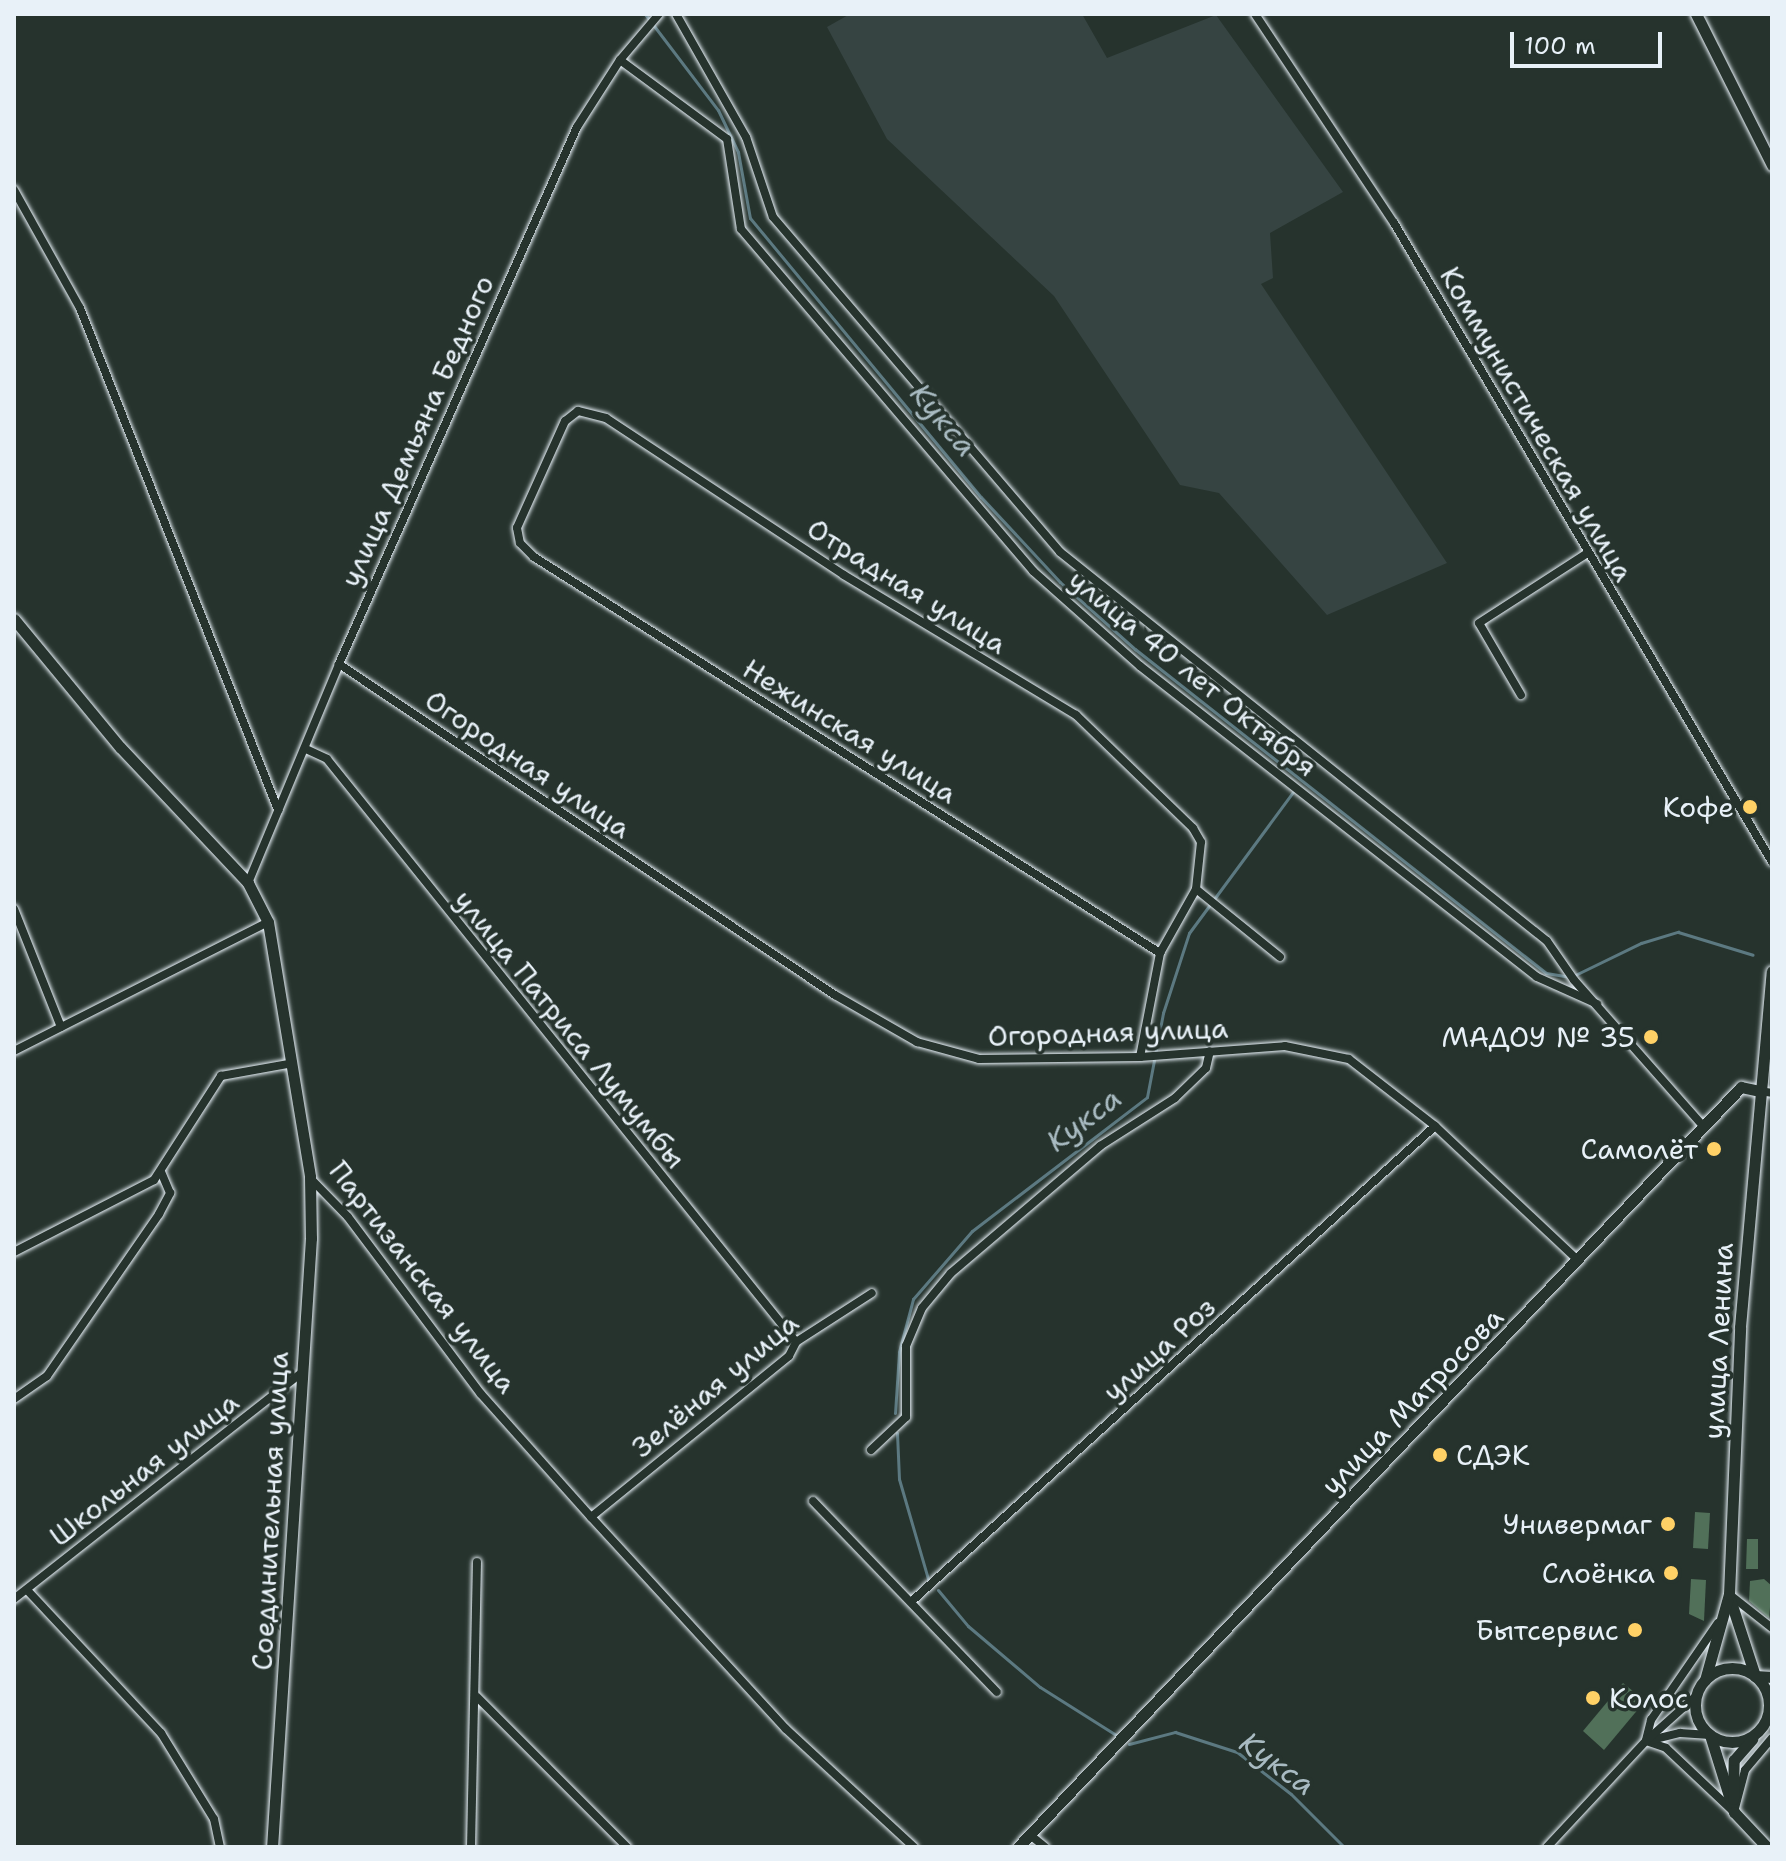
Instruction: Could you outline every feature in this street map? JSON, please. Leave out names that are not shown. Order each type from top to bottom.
[{"type":"street","name":"улица 40 лет Октября","points":[[676,14],[746,137],[773,217],[1060,552],[1547,941],[1572,976],[1703,1126]]},
{"type":"street","name":"Коммунистическая улица","points":[[1255,14],[1394,223],[1586,554],[1772,862]]},
{"type":"street","points":[[1696,14],[1772,165]]},
{"type":"street","name":"улица Демьяна Бедного","points":[[248,883],[339,664],[565,153],[620,60],[657,16]]},
{"type":"street","name":"улица 40 лет Октября","points":[[620,60],[727,139],[741,229],[1033,571],[1140,666],[1537,977],[1599,1005]]},
{"type":"street","points":[[14,190],[80,308],[278,810]]},
{"type":"street","name":"Отрадная улица","points":[[520,543],[517,528],[527,497],[565,421],[578,411],[606,418],[844,575],[1076,715],[1193,828],[1201,842],[1196,889]]},
{"type":"street","name":"Нежинская улица","points":[[520,543],[1160,953]]},
{"type":"street","points":[[1521,695],[1479,623],[1586,554]]},
{"type":"street","name":"Партизанская улица","points":[[14,619],[120,747],[248,883],[268,922],[310,1177],[348,1217],[481,1394],[591,1517],[786,1729],[914,1847]]},
{"type":"street","name":"Огородная улица","points":[[339,664],[835,995],[917,1042],[979,1059],[1144,1056],[1285,1046],[1349,1059],[1435,1126],[1579,1261]]},
{"type":"street","name":"улица Патриса Лумумбы","points":[[306,749],[327,759],[796,1342]]},
{"type":"street","points":[[1144,1056],[1160,953],[1196,889],[1280,957]]},
{"type":"street","points":[[14,909],[61,1027]]},
{"type":"street","points":[[14,1051],[268,922]]},
{"type":"street","points":[[1766,1092],[1771,974]]},
{"type":"street","points":[[871,1450],[906,1417],[906,1346],[922,1308],[951,1273],[1100,1146],[1175,1098],[1206,1068],[1210,1051]]},
{"type":"street","points":[[14,1252],[161,1172],[221,1076],[293,1063]]},
{"type":"street","name":"улица Матросова","points":[[1018,1847],[1579,1261],[1741,1087],[1766,1092]]},
{"type":"street","name":"улица Ленина","points":[[1705,1680],[1729,1594],[1740,1327],[1766,1092]]},
{"type":"street","name":"улица Роз","points":[[911,1602],[1435,1126]]},
{"type":"street","points":[[14,1399],[47,1376],[159,1214],[170,1193],[161,1172]]},
{"type":"street","name":"Соединительная улица","points":[[272,1847],[310,1177]]},
{"type":"street","name":"Зелёная улица","points":[[591,1517],[789,1356],[796,1342],[872,1293]]},
{"type":"street","name":"Школьная улица","points":[[14,1599],[301,1373]]},
{"type":"street","points":[[813,1501],[997,1692]]},
{"type":"street","points":[[471,1847],[477,1697],[477,1562]]},
{"type":"street","points":[[27,1590],[161,1733],[214,1819],[220,1847]]},
{"type":"street","points":[[1729,1594],[1772,1628]]},
{"type":"street","name":"улица Ленина","points":[[1729,1594],[1755,1676]]},
{"type":"street","points":[[1646,1741],[1651,1720],[1726,1611]]},
{"type":"street","points":[[1547,1847],[1646,1741],[1696,1696],[1705,1680],[1732,1668],[1755,1676],[1772,1677]]},
{"type":"street","points":[[1646,1741],[1680,1733],[1710,1735],[1736,1742],[1760,1730],[1769,1702],[1755,1676]]},
{"type":"street","points":[[1696,1696],[1697,1717],[1710,1735],[1734,1812]]},
{"type":"street","points":[[477,1697],[627,1847]]},
{"type":"street","points":[[1734,1812],[1734,1760],[1772,1715]]},
{"type":"street","points":[[1734,1812],[1745,1770],[1772,1738]]},
{"type":"street","points":[[1646,1741],[1666,1748],[1767,1847]]},
{"type":"street","points":[[1030,1835],[1045,1847]]},
{"type":"shaded area","points":[[850,14],[1082,14],[1107,58],[1216,15],[1343,192],[1270,233],[1273,278],[1261,284],[1447,563],[1327,615],[1219,493],[1180,485],[1054,296],[887,139],[827,27]]},
{"type":"green space","points":[[1695,1512],[1710,1513],[1708,1549],[1693,1548]]},
{"type":"green space","points":[[1747,1539],[1758,1539],[1758,1569],[1746,1569]]},
{"type":"green space","points":[[1691,1579],[1706,1580],[1704,1621],[1689,1614]]},
{"type":"green space","points":[[1764,1579],[1772,1586],[1769,1618],[1749,1601],[1750,1581]]},
{"type":"green space","points":[[1623,1683],[1645,1701],[1604,1750],[1583,1731]]},
{"type":"waterway","name":"Кукса","points":[[645,14],[718,110],[738,152],[750,218],[981,497],[1060,582],[1135,649],[1546,973],[1571,977],[1641,943],[1678,932],[1753,955]]},
{"type":"waterway","name":"Кукса","points":[[895,1413],[899,1352],[913,1299],[972,1231],[1147,1097],[1163,1013],[1189,933],[1293,792]]},
{"type":"waterway","name":"Кукса","points":[[897,1433],[899,1479],[928,1579]]},
{"type":"waterway","name":"Кукса","points":[[938,1590],[968,1626],[1040,1687],[1116,1735]]},
{"type":"waterway","name":"Кукса","points":[[1129,1744],[1175,1732],[1237,1752],[1291,1794],[1344,1847]]},
{"type":"place","name":"Кофе","points":[[1750,807]]},
{"type":"place","name":"МАДОУ № 35","points":[[1651,1037]]},
{"type":"place","name":"Самолёт","points":[[1714,1149]]},
{"type":"place","name":"СДЭК","points":[[1440,1455]]},
{"type":"place","name":"Универмаг","points":[[1668,1524]]},
{"type":"place","name":"Слоёнка","points":[[1671,1573]]},
{"type":"place","name":"Бытсервис","points":[[1635,1630]]},
{"type":"place","name":"Колос","points":[[1593,1698]]}]
